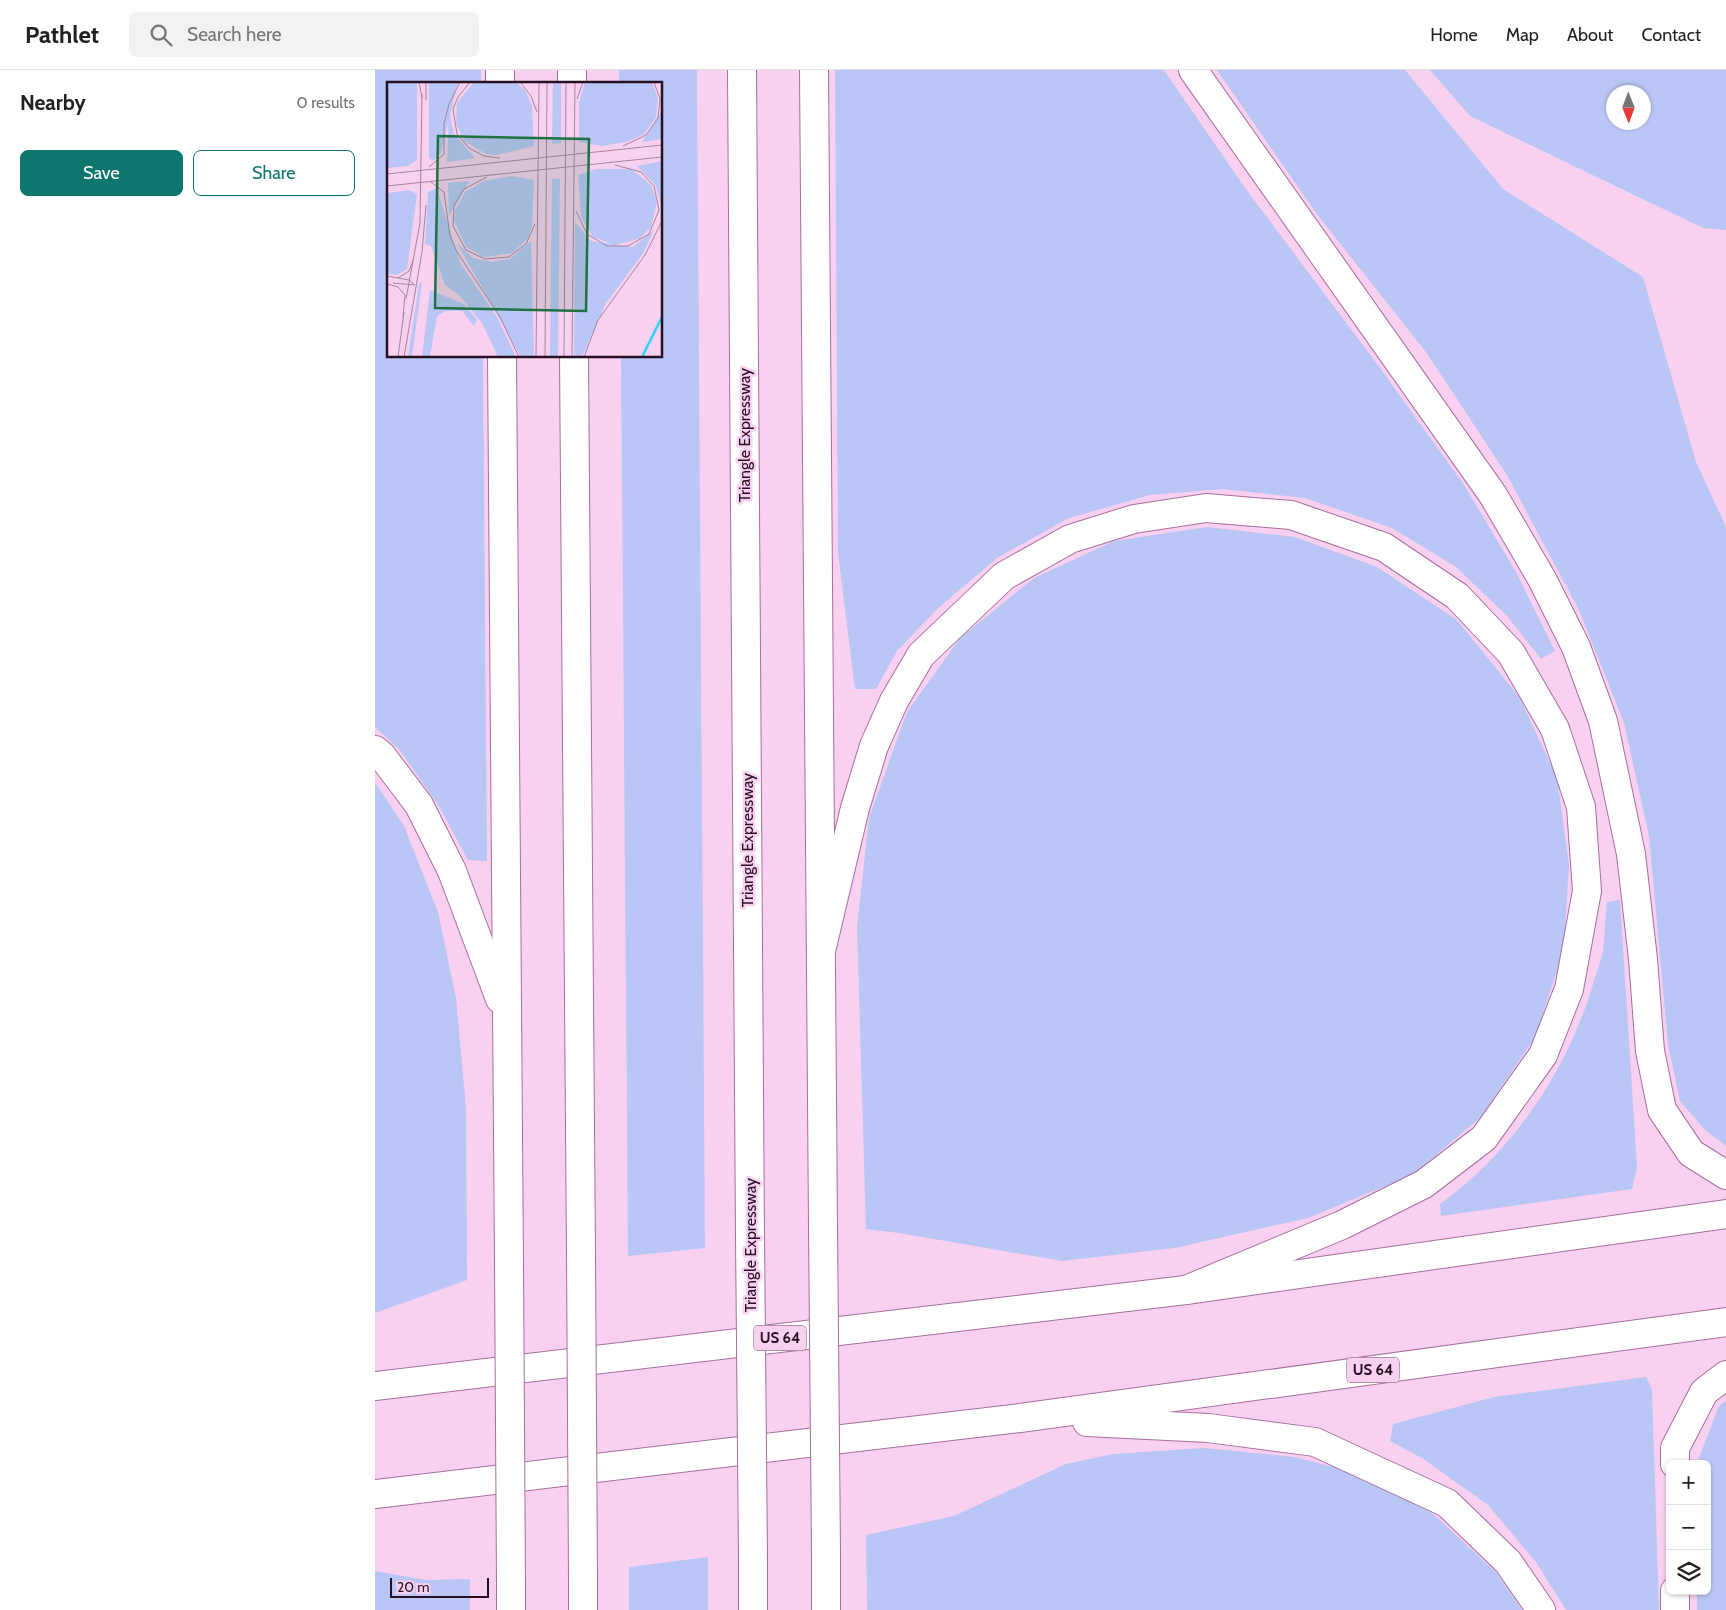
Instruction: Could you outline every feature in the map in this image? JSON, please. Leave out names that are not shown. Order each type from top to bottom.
[{"type":"highway","name":"Triangle Expressway","points":[[742,70],[753,1610]]},
{"type":"highway","points":[[815,70],[826,1610]]},
{"type":"highway","points":[[1193,70],[1493,495],[1542,579],[1576,647],[1603,721],[1631,854],[1643,960],[1650,1051],[1662,1110],[1691,1153],[1726,1175]]},
{"type":"highway","points":[[502,358],[511,1597]]},
{"type":"highway","points":[[574,358],[583,1610]]},
{"type":"highway","points":[[821,951],[855,808],[873,746],[894,702],[921,655],[1004,576],[1070,539],[1134,519],[1206,508],[1291,515],[1385,547],[1457,596],[1511,653],[1555,729],[1581,807],[1587,891],[1569,988],[1543,1055],[1484,1138],[1425,1184],[1342,1225],[1186,1290]]},
{"type":"highway","points":[[375,750],[382,756],[419,805],[453,871],[507,1018]]},
{"type":"highway","name":"US 64","points":[[375,1386],[1186,1290],[1726,1214]]},
{"type":"highway","name":"US 64","points":[[375,1494],[1020,1418],[1726,1322]]},
{"type":"highway","points":[[1675,1460],[1675,1448],[1704,1392],[1726,1375]]},
{"type":"highway","points":[[1020,1418],[1208,1428],[1315,1442],[1447,1503],[1508,1562],[1541,1610]]},
{"type":"highway","points":[[1675,1595],[1675,1610]]},
{"type":"shaded area","points":[[375,70],[481,70],[481,82],[387,82],[387,358],[483,358],[487,861],[468,860],[440,808],[399,749],[375,727]]},
{"type":"shaded area","points":[[619,70],[697,70],[705,1248],[628,1256],[621,358],[663,358],[663,82],[619,82]]},
{"type":"shaded area","points":[[835,70],[1164,70],[1245,188],[1380,368],[1464,485],[1516,572],[1555,651],[1541,659],[1507,616],[1456,567],[1392,528],[1305,498],[1223,489],[1150,495],[1069,518],[997,558],[937,609],[897,651],[876,689],[855,689],[838,552]]},
{"type":"shaded area","points":[[1217,70],[1405,70],[1503,189],[1643,277],[1696,462],[1726,527],[1726,1146],[1705,1130],[1680,1101],[1668,1044],[1649,836],[1624,723],[1579,610],[1507,475],[1426,352],[1316,213]]},
{"type":"shaded area","points":[[1430,70],[1726,70],[1726,230],[1703,228],[1470,116]]},
{"type":"shaded area","points":[[1207,527],[1295,537],[1377,567],[1457,620],[1520,698],[1557,778],[1569,864],[1564,948],[1536,1036],[1480,1118],[1412,1175],[1308,1218],[1175,1248],[1062,1261],[866,1229],[857,927],[869,818],[907,712],[960,638],[1034,578],[1114,541]]},
{"type":"shaded area","points":[[375,782],[404,826],[438,912],[456,998],[466,1108],[467,1280],[375,1313]]},
{"type":"shaded area","points":[[1620,900],[1637,1167],[1632,1189],[1441,1216],[1440,1204],[1467,1183],[1491,1160],[1535,1106],[1553,1077],[1569,1047],[1582,1016],[1600,963],[1603,951],[1607,902]]},
{"type":"shaded area","points":[[1646,1377],[1652,1389],[1659,1610],[1566,1610],[1536,1562],[1488,1505],[1422,1458],[1390,1441],[1393,1424],[1494,1397]]},
{"type":"shaded area","points":[[1726,1400],[1726,1610],[1697,1610],[1697,1595],[1711,1595],[1711,1460],[1699,1460],[1719,1406]]},
{"type":"shaded area","points":[[1204,1448],[1294,1457],[1362,1474],[1433,1514],[1496,1572],[1522,1610],[867,1610],[866,1535],[954,1516],[1066,1464],[1113,1454]]},
{"type":"shaded area","points":[[708,1557],[708,1610],[629,1610],[629,1567]]},
{"type":"shaded area","points":[[375,1571],[426,1580],[470,1579],[470,1610],[375,1610]]}]
